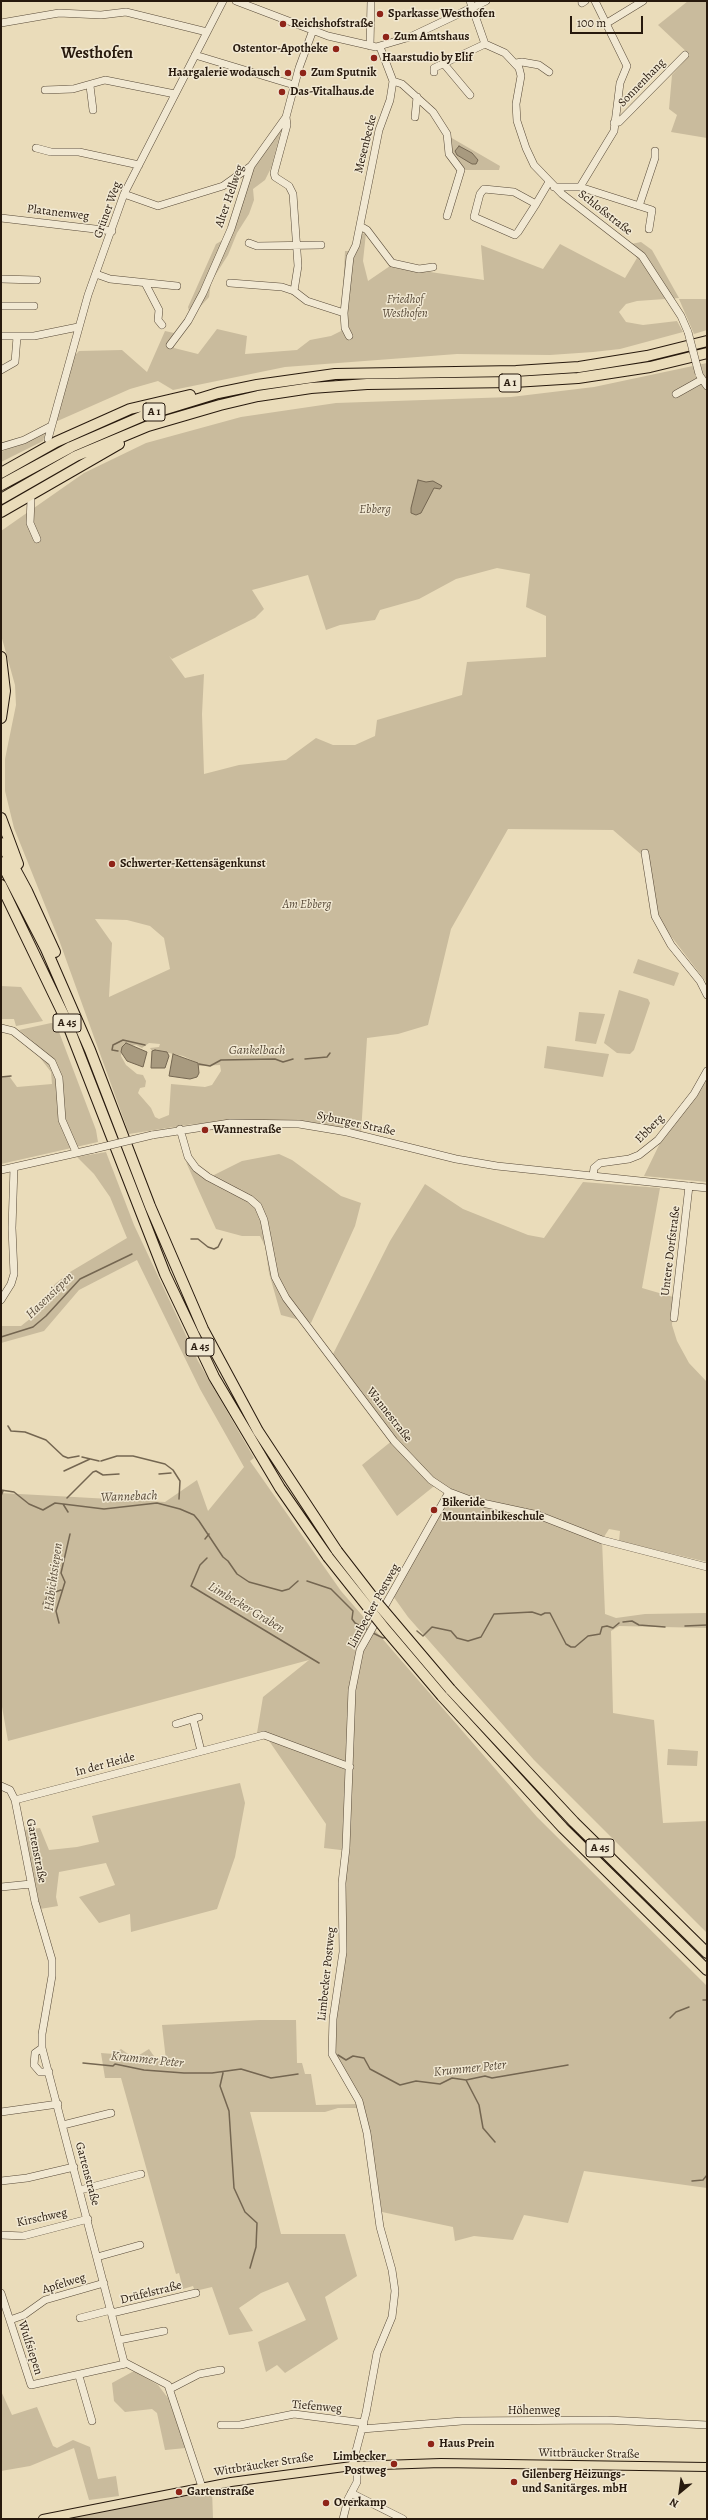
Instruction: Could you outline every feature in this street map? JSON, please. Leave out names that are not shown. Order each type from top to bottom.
[{"type":"highway","name":"A 1","points":[[1,485],[92,437],[143,416],[218,393],[257,385],[335,374],[516,371],[578,367],[639,358],[707,341]]},
{"type":"highway","name":"A 1","points":[[1,499],[76,456],[148,426],[220,405],[311,388],[367,384],[514,382],[578,378],[634,370],[707,353]]},
{"type":"highway","points":[[1,470],[86,428],[130,409],[192,394],[218,393]]},
{"type":"highway","points":[[3,511],[148,426]]},
{"type":"highway","points":[[1,473],[15,464]]},
{"type":"highway","points":[[1,657],[5,691],[1,718]]},
{"type":"highway","points":[[1,818],[27,891]]},
{"type":"highway","points":[[1,843],[27,891],[58,960],[60,982]]},
{"type":"highway","name":"A 45","points":[[1,862],[60,982],[90,1050],[150,1206],[204,1329],[258,1431],[337,1551],[378,1604],[450,1689],[574,1822],[707,1953]]},
{"type":"highway","name":"A 45","points":[[1,884],[66,1020],[165,1274],[214,1377],[277,1482],[328,1557],[386,1630],[442,1696],[549,1813],[707,1970]]},
{"type":"highway","points":[[1,897],[43,979],[104,1119]]},
{"type":"main road","name":"Wittbräucker Straße","points":[[43,2519],[202,2487],[283,2473],[355,2466],[441,2463],[707,2468]]},
{"type":"street","name":"Grüner Weg","points":[[48,439],[78,327],[124,194],[223,1]]},
{"type":"street","points":[[236,1],[343,41],[380,47],[410,37],[471,5],[486,1]]},
{"type":"street","points":[[370,46],[371,1]]},
{"type":"street","points":[[595,1],[627,66],[620,83],[614,131]]},
{"type":"street","points":[[606,23],[643,1]]},
{"type":"street","points":[[471,5],[485,44],[505,53],[516,63],[539,65],[549,72]]},
{"type":"street","points":[[1,23],[60,13],[101,15],[126,12],[207,32]]},
{"type":"street","name":"Alter Hellweg","points":[[170,345],[188,321],[203,293],[233,223],[251,166],[286,117],[294,85],[313,30]]},
{"type":"street","points":[[434,72],[434,68],[485,44]]},
{"type":"street","points":[[380,47],[393,81],[402,84],[440,120],[449,139],[449,154],[461,170],[447,216]]},
{"type":"street","points":[[195,55],[294,85]]},
{"type":"street","name":"Sonnenhang","points":[[614,123],[619,122],[685,55]]},
{"type":"street","name":"Schloßstraße","points":[[516,63],[521,76],[516,104],[519,130],[534,165],[552,185],[642,256],[681,316],[688,332],[700,377]]},
{"type":"street","points":[[444,64],[470,96]]},
{"type":"street","points":[[46,90],[74,89],[90,86],[99,81],[110,80],[175,94]]},
{"type":"street","name":"Mesenbecke","points":[[349,336],[345,328],[344,313],[350,257],[360,226],[379,130],[389,104],[393,81]]},
{"type":"street","points":[[90,86],[93,110]]},
{"type":"street","points":[[415,116],[417,97]]},
{"type":"street","points":[[286,117],[287,125],[274,173],[275,177],[292,190],[298,245],[298,266],[294,291]]},
{"type":"street","points":[[580,187],[614,131],[624,123]]},
{"type":"street","points":[[36,148],[51,152],[79,152],[139,165]]},
{"type":"street","points":[[639,206],[655,158],[655,151]]},
{"type":"street","points":[[124,194],[158,206],[223,186],[251,166]]},
{"type":"street","points":[[536,204],[514,192],[484,189],[480,194],[474,217],[515,235],[536,204],[552,185],[580,187],[652,210],[649,229]]},
{"type":"street","name":"Platanenweg","points":[[1,218],[112,231]]},
{"type":"street","points":[[360,226],[367,230],[392,263],[419,269],[433,267]]},
{"type":"street","points":[[249,243],[257,246],[321,245]]},
{"type":"street","points":[[96,274],[110,279],[178,286]]},
{"type":"street","points":[[1,279],[37,280]]},
{"type":"street","points":[[144,283],[159,310],[158,320],[162,325]]},
{"type":"street","points":[[230,283],[282,287],[294,291],[307,301],[344,313]]},
{"type":"street","points":[[1,306],[34,306]]},
{"type":"street","points":[[1,336],[18,337],[78,327]]},
{"type":"street","points":[[1,370],[15,362],[18,337]]},
{"type":"street","points":[[676,394],[700,377],[707,386]]},
{"type":"street","points":[[1,447],[24,440],[51,426]]},
{"type":"street","points":[[31,500],[30,523],[37,539]]},
{"type":"street","points":[[645,853],[655,916],[672,945],[700,981],[707,995]]},
{"type":"street","points":[[1,1028],[13,1031],[48,1056],[56,1067],[59,1078],[62,1120],[76,1152]]},
{"type":"street","name":"Ebberg","points":[[593,1176],[594,1168],[600,1163],[629,1159],[639,1155],[658,1140],[694,1094],[707,1071]]},
{"type":"street","name":"Syburger Straße","points":[[1,1170],[180,1129],[230,1123],[299,1124],[365,1136],[476,1163],[707,1188]]},
{"type":"street","name":"Wannestraße","points":[[180,1129],[188,1158],[196,1168],[208,1177],[250,1199],[258,1206],[264,1220],[273,1270],[286,1298],[394,1441],[426,1475],[449,1492],[473,1501],[538,1515],[619,1545],[707,1567]]},
{"type":"street","points":[[1,1300],[11,1284],[14,1274],[12,1228],[14,1167]]},
{"type":"street","name":"Untere Dorfstraße","points":[[674,1318],[689,1186]]},
{"type":"street","name":"Limbecker Postweg","points":[[343,2519],[351,2493],[357,2482],[353,2456],[363,2426],[375,2361],[392,2317],[395,2291],[392,2270],[380,2227],[367,2133],[359,2101],[332,2054],[333,2019],[343,1952],[342,1883],[346,1848],[354,1673],[358,1655],[449,1492]]},
{"type":"street","points":[[176,1724],[196,1718],[201,1751]]},
{"type":"street","name":"In der Heide","points":[[16,1800],[264,1735],[350,1767]]},
{"type":"street","points":[[1,1786],[10,1790],[16,1800]]},
{"type":"street","name":"Gartenstraße","points":[[16,1800],[31,1884],[53,1968],[42,2034],[42,2048],[58,2104],[125,2364]]},
{"type":"street","points":[[1,1887],[31,1884]]},
{"type":"street","name":"Gartenstraße","points":[[42,2048],[35,2053],[34,2065],[40,2072],[49,2072]]},
{"type":"street","points":[[1,2112],[58,2104]]},
{"type":"street","points":[[63,2125],[111,2113]]},
{"type":"street","points":[[1,2181],[27,2178],[74,2167]]},
{"type":"street","points":[[80,2190],[141,2174]]},
{"type":"street","name":"Kirschweg","points":[[1,2235],[23,2236],[88,2219]]},
{"type":"street","points":[[97,2257],[140,2246]]},
{"type":"street","name":"Apfelweg","points":[[10,2320],[24,2315],[45,2300],[104,2283]]},
{"type":"street","name":"Wulfsiepen","points":[[1,2293],[31,2385],[78,2376],[125,2364]]},
{"type":"street","name":"Drüfelstraße","points":[[80,2318],[196,2293]]},
{"type":"street","points":[[119,2340],[164,2331]]},
{"type":"street","points":[[125,2364],[160,2379],[170,2389],[202,2487]]},
{"type":"street","points":[[170,2389],[199,2374],[221,2370]]},
{"type":"street","points":[[78,2376],[92,2422]]},
{"type":"street","name":"Tiefenweg","points":[[221,2425],[240,2425],[294,2414],[363,2426]]},
{"type":"street","name":"Höhenweg","points":[[363,2426],[455,2421],[607,2420],[707,2425]]},
{"type":"street","points":[[351,2493],[404,2519]]},
{"type":"green space","points":[[688,1],[707,1],[707,138],[671,132],[677,115],[669,109],[672,75],[690,55],[658,25]]},
{"type":"green space","points":[[282,127],[271,168],[265,180],[253,189],[254,200],[249,214],[237,233],[228,255],[211,282],[209,297],[200,307],[189,311],[188,307],[216,244],[230,236],[251,171]]},
{"type":"green space","points":[[450,137],[500,166],[499,170],[464,170],[452,153]]},
{"type":"green space","name":"Friedhof Westhofen","points":[[366,233],[363,261],[368,281],[390,266],[484,280],[481,245],[543,269],[560,244],[625,278],[637,258],[626,245],[641,242],[652,250],[679,298],[637,301],[626,304],[619,312],[626,322],[643,325],[677,321],[683,332],[620,349],[593,352],[550,355],[457,354],[285,367],[173,390],[158,381],[130,389],[53,423],[73,357],[79,351],[122,350],[147,372],[165,331],[174,333],[174,348],[198,354],[217,329],[247,336],[245,354],[297,350],[310,340],[331,336],[341,331],[345,251],[355,251],[362,234]]},
{"type":"green space","points":[[679,299],[707,299],[707,330],[694,334]]},
{"type":"green space","name":"Am Ebberg","points":[[707,363],[707,983],[667,931],[654,906],[643,856],[613,830],[508,829],[451,929],[428,1025],[398,1034],[367,1038],[361,1133],[251,1122],[193,1124],[129,1134],[59,940],[14,828],[5,791],[5,759],[16,705],[15,685],[1,635],[1,531],[84,473],[146,443],[241,417],[336,403],[511,397],[594,387]],"holes":[[[497,568],[530,574],[526,607],[546,616],[546,657],[467,662],[462,695],[377,720],[375,736],[355,745],[333,745],[316,738],[286,760],[239,765],[204,774],[202,714],[204,674],[185,678],[169,656],[172,659],[255,618],[264,609],[252,590],[308,575],[326,630],[340,625],[375,620],[380,610],[419,599],[456,579]],[[95,919],[127,920],[150,926],[164,938],[170,969],[109,997],[112,943]],[[149,1043],[160,1044],[159,1047],[150,1048],[152,1051],[155,1050],[183,1056],[198,1063],[199,1066],[220,1065],[221,1071],[212,1085],[205,1087],[171,1084],[169,1115],[159,1119],[155,1117],[151,1108],[138,1093],[140,1088],[145,1087],[146,1081],[143,1075],[137,1074],[126,1065],[121,1056],[122,1047],[136,1045],[142,1048]]]},
{"type":"green space","points":[[46,431],[43,441],[1,462],[1,452]]},
{"type":"green space","points":[[638,959],[679,973],[674,986],[633,973]]},
{"type":"green space","points":[[1,986],[21,987],[43,1021],[16,1026],[14,1019],[1,1019]]},
{"type":"green space","points":[[619,990],[648,999],[650,1003],[634,1050],[630,1054],[617,1053],[604,1043]]},
{"type":"green space","points":[[579,1012],[605,1014],[596,1044],[575,1041]]},
{"type":"green space","points":[[51,1023],[56,1024],[96,1130],[98,1142],[1,1164],[1,1078],[9,1076],[17,1087],[52,1084],[51,1072],[31,1046],[35,1043],[19,1030]]},
{"type":"green space","points":[[547,1046],[609,1054],[603,1077],[544,1068]]},
{"type":"green space","points":[[707,1074],[707,1182],[644,1176],[660,1143],[695,1097]]},
{"type":"green space","points":[[106,1152],[134,1225],[198,1361],[254,1458],[250,1461],[341,1591],[537,1817],[707,1986],[707,2188],[584,2171],[568,2223],[524,2215],[513,2240],[474,2236],[455,2241],[453,2227],[382,2212],[369,2127],[360,2100],[333,2053],[334,2020],[346,1953],[344,1883],[349,1851],[324,1848],[326,1824],[263,1732],[257,1733],[263,1697],[309,1660],[8,1741],[1,1701],[1,1493],[165,1502],[197,1480],[208,1511],[244,1467],[200,1389],[137,1260],[79,1290],[44,1331],[1,1343],[1,1326],[21,1326],[36,1314],[55,1284],[70,1272],[127,1238],[110,1197],[94,1174],[77,1157]]},
{"type":"green space","points":[[279,1154],[292,1160],[341,1196],[361,1203],[355,1226],[311,1323],[281,1315],[269,1273],[265,1246],[260,1236],[242,1236],[216,1229],[186,1162],[212,1181],[214,1175],[242,1161]]},
{"type":"green space","points":[[583,1182],[660,1188],[642,1288],[673,1297],[672,1325],[677,1341],[689,1363],[707,1382],[707,1562],[619,1541],[620,1531],[609,1529],[602,1540],[605,1614],[616,1618],[645,1614],[707,1613],[707,1628],[619,1626],[611,1631],[613,1713],[654,1720],[663,1823],[707,1821],[707,1933],[534,1760],[408,1617],[393,1596],[449,1492],[440,1486],[433,1487],[397,1516],[362,1465],[393,1440],[330,1360],[390,1241],[425,1184],[463,1209],[528,1235],[544,1238]]},
{"type":"green space","points":[[668,1749],[698,1751],[697,1766],[667,1765]]},
{"type":"green space","points":[[240,1783],[245,1803],[235,1857],[217,1909],[131,1932],[130,1914],[99,1923],[79,1897],[115,1885],[106,1863],[59,1872],[56,1897],[58,1906],[40,1909],[24,1830],[40,1828],[49,1850],[77,1847],[99,1842],[92,1816]]},
{"type":"green space","points":[[259,2020],[296,2020],[297,2063],[302,2063],[305,2074],[311,2074],[316,2105],[358,2104],[358,2108],[338,2108],[325,2112],[250,2112],[281,2234],[345,2234],[357,2276],[325,2297],[338,2339],[285,2373],[277,2365],[266,2372],[258,2342],[306,2320],[288,2282],[261,2293],[239,2308],[253,2331],[229,2335],[212,2287],[195,2291],[193,2286],[183,2289],[179,2273],[176,2274],[121,2078],[105,2078],[101,2053],[114,2054],[121,2049],[131,2056],[136,2057],[149,2049],[156,2059],[166,2060],[162,2025]]},
{"type":"green space","points":[[134,2371],[158,2385],[168,2398],[186,2448],[165,2450],[157,2413],[152,2409],[125,2412],[114,2401],[112,2383]]},
{"type":"green space","points":[[1,2391],[12,2415],[37,2407],[53,2446],[57,2448],[73,2440],[90,2447],[98,2479],[116,2476],[119,2496],[89,2500],[74,2448],[30,2466],[1,2471]]},
{"type":"green space","points":[[212,2489],[213,2519],[60,2519]]},
{"type":"shaded area","points":[[459,146],[472,153],[478,160],[476,164],[472,164],[457,155],[455,151]]},
{"type":"shaded area","points":[[418,480],[426,482],[433,481],[442,486],[440,489],[434,488],[421,513],[416,515],[411,513],[411,508]]},
{"type":"shaded area","points":[[126,1043],[147,1052],[143,1067],[127,1061],[121,1052],[122,1047]]},
{"type":"shaded area","points":[[152,1051],[167,1052],[169,1056],[165,1068],[151,1068]]},
{"type":"shaded area","points":[[173,1054],[198,1063],[199,1073],[197,1077],[190,1079],[169,1076]]},
{"type":"waterway","name":"Gankelbach","points":[[118,1051],[112,1050],[113,1045],[123,1040],[145,1045]]},
{"type":"waterway","name":"Gankelbach","points":[[305,1059],[327,1057],[330,1053]]},
{"type":"waterway","name":"Gankelbach","points":[[199,1064],[210,1066],[221,1060],[275,1059],[283,1062],[293,1059]]},
{"type":"waterway","name":"Gankelbach","points":[[1,1077],[11,1076]]},
{"type":"waterway","name":"Hasensiepen","points":[[191,1239],[198,1239],[208,1247],[214,1249],[218,1247],[222,1239]]},
{"type":"waterway","name":"Hasensiepen","points":[[1,1337],[33,1327],[46,1316],[80,1279],[132,1254]]},
{"type":"waterway","points":[[8,1426],[11,1431],[25,1432],[46,1440],[63,1456],[68,1458],[79,1456]]},
{"type":"waterway","points":[[101,1461],[117,1456],[133,1456],[165,1464],[173,1470],[180,1481],[179,1499]]},
{"type":"waterway","points":[[82,1457],[99,1461]]},
{"type":"waterway","points":[[64,1471],[90,1459]]},
{"type":"waterway","points":[[67,1498],[93,1472],[96,1471],[103,1475],[119,1474]]},
{"type":"waterway","points":[[159,1474],[171,1473]]},
{"type":"waterway","name":"Wannebach","points":[[1,1490],[14,1492],[29,1504],[43,1510],[55,1503],[104,1509],[157,1503],[180,1509],[194,1515],[223,1557],[228,1561],[237,1574],[249,1582],[282,1591],[289,1589],[298,1581]]},
{"type":"waterway","name":"Wannebach","points":[[1,1496],[3,1491]]},
{"type":"waterway","name":"Wannebach","points":[[63,1504],[68,1512]]},
{"type":"waterway","name":"Habichtsiepen","points":[[59,1623],[56,1611],[65,1582],[61,1573],[70,1534]]},
{"type":"waterway","name":"Wannebach","points":[[205,1539],[209,1534]]},
{"type":"waterway","name":"Limbecker Graben","points":[[207,1558],[200,1565],[191,1586],[319,1663]]},
{"type":"waterway","name":"Wannebach","points":[[307,1581],[331,1589],[353,1611],[352,1619],[355,1623],[368,1630]]},
{"type":"waterway","points":[[43,1604],[49,1594],[61,1590]]},
{"type":"waterway","name":"Wannebach","points":[[417,1631],[423,1636],[432,1627],[451,1631],[457,1638],[468,1641],[481,1637],[494,1614],[532,1612],[541,1615],[550,1613],[566,1644],[571,1647],[575,1647],[588,1636],[600,1634],[602,1627],[607,1626],[613,1628],[619,1623]]},
{"type":"waterway","name":"Wannebach","points":[[623,1622],[632,1621],[639,1625],[665,1627]]},
{"type":"waterway","name":"Wannebach","points":[[685,1626],[707,1625]]},
{"type":"waterway","name":"Wannebach","points":[[373,1633],[383,1638],[388,1637]]},
{"type":"waterway","points":[[670,2018],[676,2012],[689,2007]]},
{"type":"waterway","name":"Krummer Peter","points":[[338,2055],[346,2060],[353,2056],[364,2058],[370,2069],[400,2085],[416,2081],[440,2084],[452,2078],[466,2080],[485,2076],[492,2078],[568,2065]]},
{"type":"waterway","name":"Krummer Peter","points":[[83,2063],[113,2066],[115,2064],[144,2070],[184,2073],[212,2073],[241,2069],[271,2078],[298,2074]]},
{"type":"waterway","points":[[223,2073],[220,2086],[229,2111],[234,2188],[245,2212],[257,2223],[256,2247],[250,2268]]},
{"type":"waterway","points":[[466,2080],[479,2105],[483,2128],[495,2142]]},
{"type":"waterway","points":[[692,2181],[703,2180],[707,2175]]},
{"type":"tunnel","points":[[32,496],[46,446]]},
{"type":"place","name":"Sparkasse Westhofen","points":[[380,14]]},
{"type":"place","name":"Reichshofstraße","points":[[283,24]]},
{"type":"place","name":"Zum Amtshaus","points":[[386,37]]},
{"type":"place","name":"Ostentor-Apotheke","points":[[336,49]]},
{"type":"place","name":"Haarstudio by Elif","points":[[374,58]]},
{"type":"place","name":"Haargalerie wodausch","points":[[288,73]]},
{"type":"place","name":"Zum Sputnik","points":[[303,73]]},
{"type":"place","name":"Das-Vitalhaus.de","points":[[282,92]]},
{"type":"place","name":"Schwerter-Kettensägenkunst","points":[[112,864]]},
{"type":"place","name":"Wannestraße","points":[[205,1130]]},
{"type":"place","name":"Bikeride Mountainbikeschule","points":[[434,1510]]},
{"type":"place","name":"Haus Prein","points":[[431,2444]]},
{"type":"place","name":"Limbecker Postweg","points":[[394,2464]]},
{"type":"place","name":"Gilenberg Heizungs- und Sanitärges. mbH","points":[[514,2482]]},
{"type":"place","name":"Gartenstraße","points":[[179,2492]]},
{"type":"place","name":"Overkamp","points":[[326,2503]]},
{"type":"district","name":"Westhofen","points":[[97,54]]}]
